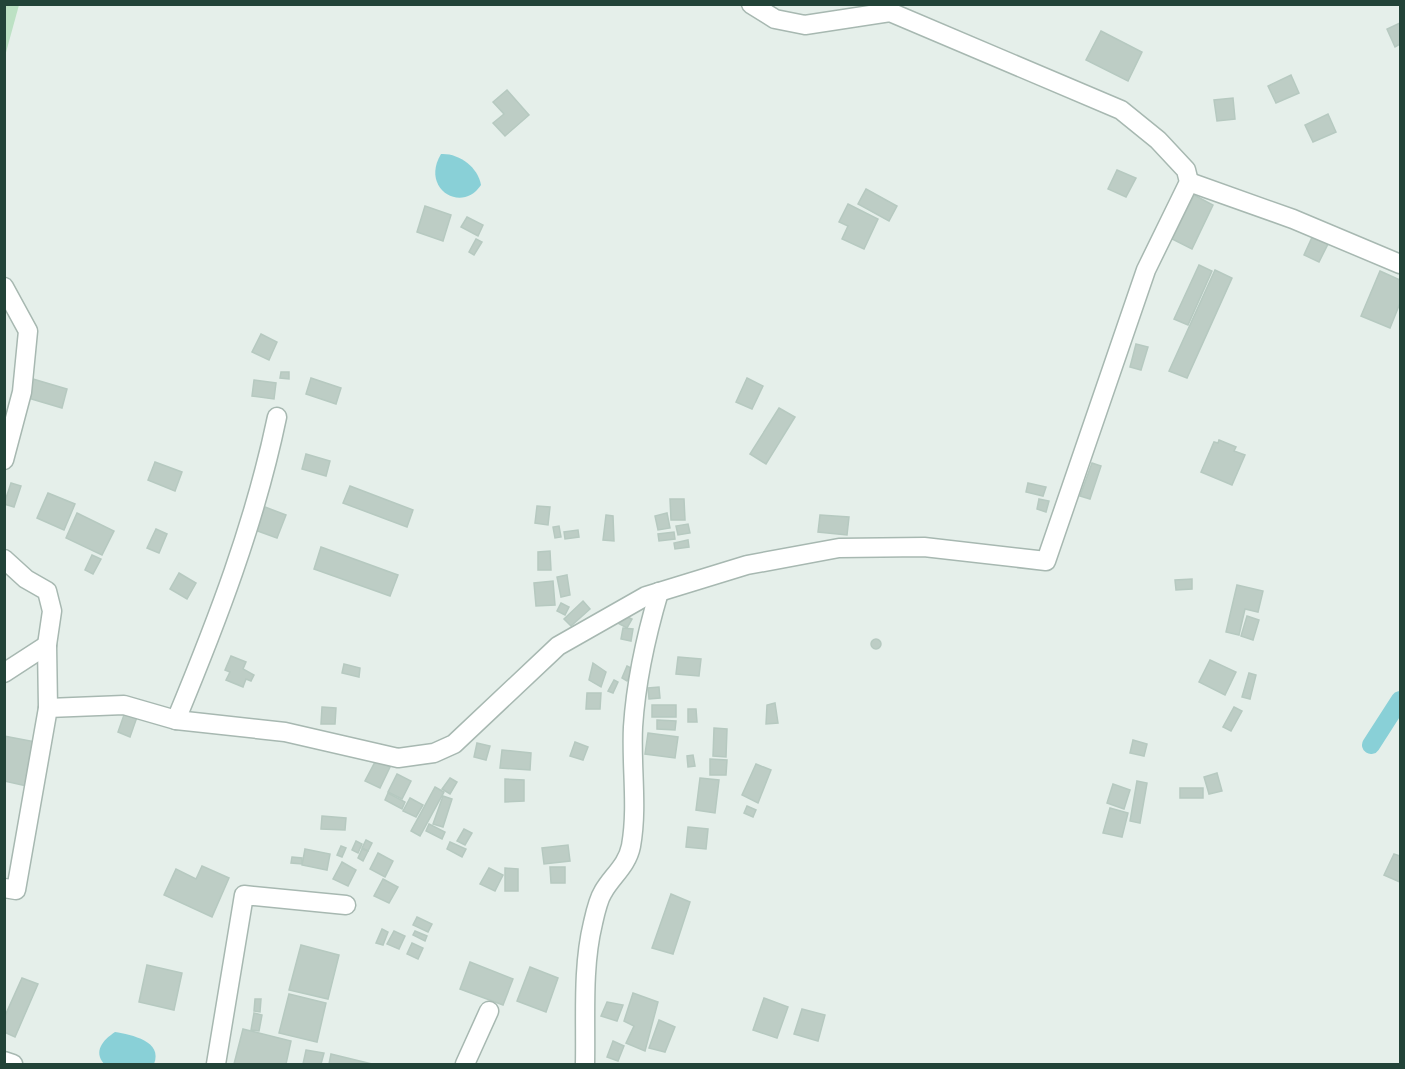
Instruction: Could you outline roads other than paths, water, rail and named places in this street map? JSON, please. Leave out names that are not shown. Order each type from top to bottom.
[{"type":"street","points":[[48,708],[124,705],[176,720],[285,732],[398,758],[434,753],[454,744],[558,646],[646,596],[747,565],[839,548],[924,547],[1046,561],[1146,270],[1189,182],[1186,170],[1158,140],[1121,110],[890,12],[805,25],[775,19],[751,4]]},
{"type":"street","points":[[1189,182],[1293,219],[1401,264]]},
{"type":"street","points":[[4,287],[28,331],[22,392],[4,459]]},
{"type":"street","points":[[176,720],[234,576],[265,470],[277,417]]},
{"type":"street","points":[[4,560],[26,579],[47,591],[52,611],[47,645],[48,708],[15,890],[4,888]]},
{"type":"street","points":[[585,1065],[588,965],[593,923],[603,892],[618,876],[631,847],[634,778],[633,729],[638,678],[659,592]]},
{"type":"street","points":[[4,673],[47,645]]},
{"type":"street","points":[[216,1065],[244,895],[346,905]]},
{"type":"street","points":[[465,1065],[489,1011]]},
{"type":"street","points":[[4,1061],[13,1065]]},
{"type":"water","points":[[441,154],[448,154],[467,162],[476,172],[481,185],[473,193],[464,197],[446,194],[439,187],[436,178],[436,167]]},
{"type":"water","points":[[115,1032],[144,1040],[154,1050],[156,1056],[154,1064],[104,1064],[99,1050]]},
{"type":"waterway","points":[[1371,745],[1400,700]]}]
